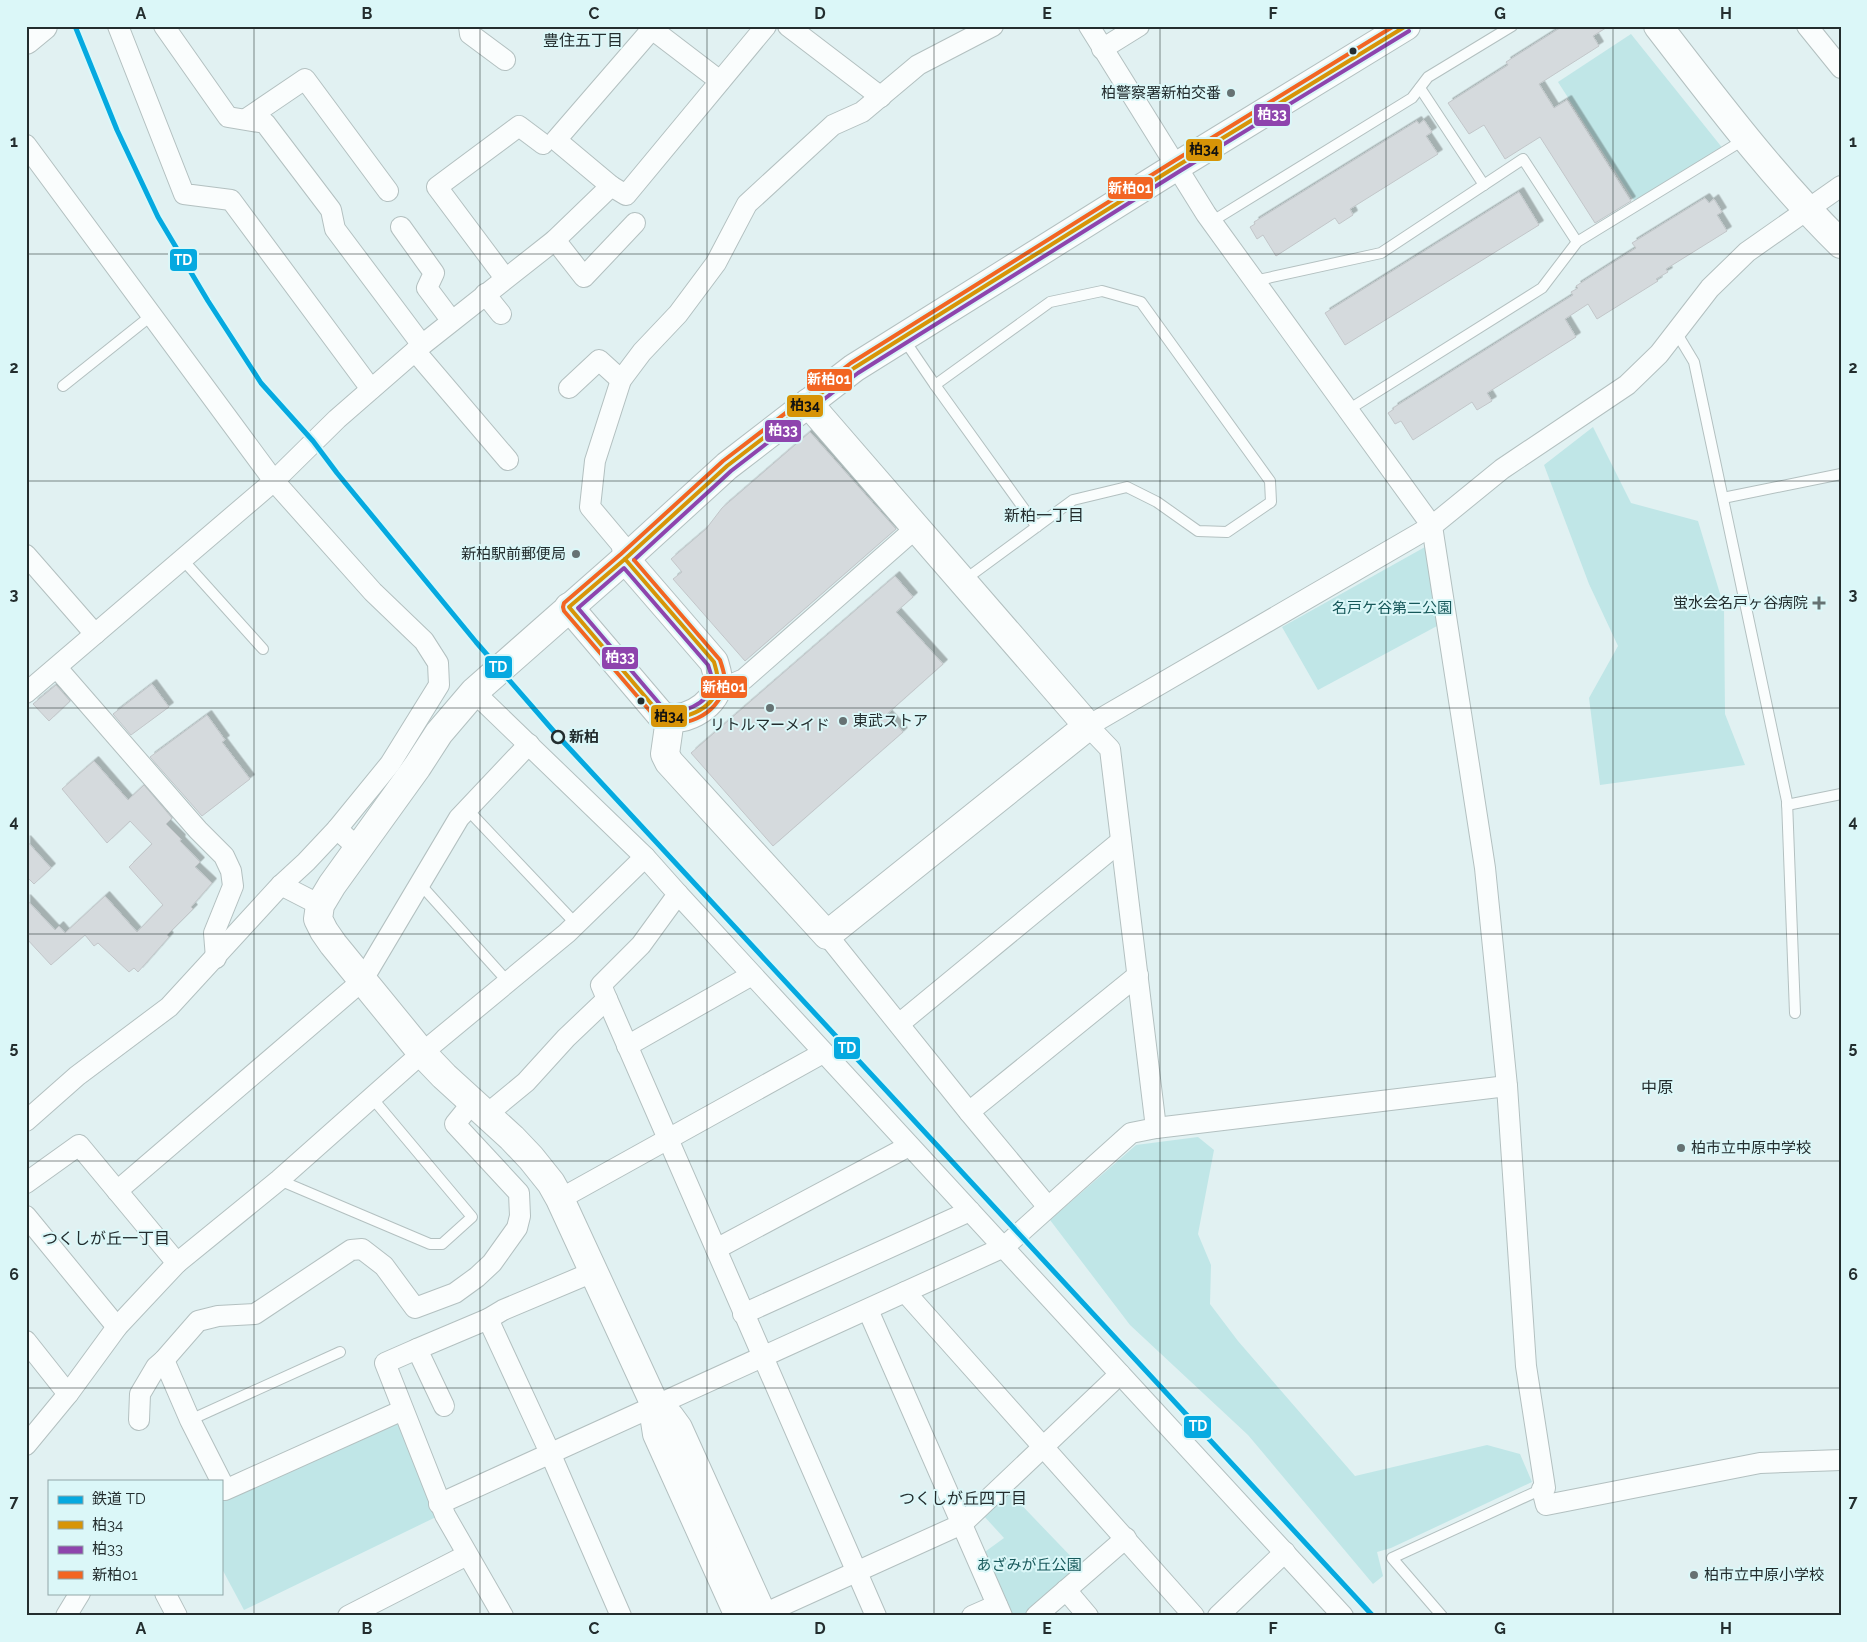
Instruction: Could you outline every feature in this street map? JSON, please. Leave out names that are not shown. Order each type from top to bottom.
[{"type":"street","points":[[26,40],[43,26]]},
{"type":"street","points":[[118,26],[184,194],[231,200],[372,389]]},
{"type":"street","points":[[164,26],[228,117],[265,123],[330,210],[335,228],[419,348],[508,460]]},
{"type":"street","points":[[469,26],[470,34],[505,60]]},
{"type":"street","points":[[720,81],[650,28],[556,140],[611,186],[626,195],[766,26]]},
{"type":"street","points":[[788,26],[881,96]]},
{"type":"street","points":[[569,607],[660,714],[670,719],[688,717],[714,696],[718,683],[718,674],[714,662],[626,558],[621,544],[590,507],[594,462],[620,380],[642,352],[678,314],[716,263],[747,204],[833,125],[862,112],[918,65],[993,26]]},
{"type":"street","points":[[1089,26],[1211,222],[1432,526],[1485,868],[1507,1086],[1526,1366],[1545,1488],[1542,1489],[1546,1505],[1760,1463],[1841,1460]]},
{"type":"street","points":[[1102,49],[1138,26]]},
{"type":"street","points":[[1120,1374],[962,1524],[756,1615],[657,1434],[655,1421],[656,1407],[551,1183],[512,1138],[479,1109],[422,1053],[362,981],[324,931],[318,919],[320,904],[439,733],[474,692],[727,466],[854,368],[1177,166],[1406,26]]},
{"type":"street","points":[[1658,26],[1746,138],[1806,210],[1841,244]]},
{"type":"street","points":[[1807,26],[1839,62]]},
{"type":"street","points":[[246,119],[305,79],[388,191]]},
{"type":"street","points":[[506,278],[437,187],[519,126],[542,144]]},
{"type":"street","points":[[26,145],[274,481],[373,592],[424,640],[438,663],[439,685],[390,764],[337,828],[306,862],[281,885],[216,958],[169,1007],[76,1076],[26,1121]]},
{"type":"street","points":[[26,693],[274,481],[337,419],[419,348],[555,240],[611,186]]},
{"type":"street","points":[[827,935],[1088,726],[1432,526],[1502,469],[1627,385],[1659,354],[1710,288],[1747,252],[1841,186]]},
{"type":"street","points":[[555,240],[584,277],[634,223]]},
{"type":"street","points":[[401,227],[434,274],[427,288],[452,320]]},
{"type":"street","points":[[485,294],[501,314]]},
{"type":"street","points":[[569,388],[599,360],[620,380]]},
{"type":"street","points":[[808,403],[1110,749],[1156,1128]]},
{"type":"street","points":[[718,683],[730,685],[744,679],[916,528]]},
{"type":"street","points":[[26,555],[95,634]]},
{"type":"street","points":[[57,668],[198,830],[224,856],[231,871],[233,886],[214,932],[216,958]]},
{"type":"street","points":[[474,692],[645,857],[823,1053],[1343,1616]]},
{"type":"street","points":[[670,719],[665,754],[669,762],[827,935],[1048,1207]]},
{"type":"street","points":[[117,1191],[362,981],[459,818],[528,744]]},
{"type":"street","points":[[337,828],[358,848]]},
{"type":"street","points":[[899,1024],[1121,841]]},
{"type":"street","points":[[26,1445],[68,1394],[117,1327],[177,1263],[279,1180],[373,1099],[422,1053],[576,924],[645,857]]},
{"type":"street","points":[[281,885],[320,904]]},
{"type":"street","points":[[678,894],[641,945],[601,985],[876,1616]]},
{"type":"street","points":[[627,1046],[752,975]]},
{"type":"street","points":[[969,1112],[1138,975]]},
{"type":"street","points":[[139,1420],[140,1394],[156,1367],[198,1321],[218,1316],[255,1314],[351,1250],[362,1249],[384,1266],[415,1308],[455,1293],[476,1277],[492,1262],[517,1228],[520,1216],[519,1193],[455,1124],[526,1082],[566,1038],[607,999]]},
{"type":"street","points":[[560,1199],[823,1053]]},
{"type":"street","points":[[440,1504],[1004,1248],[1131,1133],[1156,1128],[1507,1086]]},
{"type":"street","points":[[26,1183],[80,1145],[177,1263]]},
{"type":"street","points":[[716,1249],[909,1146]]},
{"type":"street","points":[[744,1314],[970,1211]]},
{"type":"street","points":[[26,1216],[117,1327]]},
{"type":"street","points":[[503,1616],[440,1504],[385,1364],[488,1320],[503,1310],[593,1272]]},
{"type":"street","points":[[905,1292],[1194,1616]]},
{"type":"street","points":[[868,1310],[999,1610],[972,1616]]},
{"type":"street","points":[[488,1320],[551,1455],[621,1616]]},
{"type":"street","points":[[26,1341],[68,1394]]},
{"type":"street","points":[[417,1349],[444,1406]]},
{"type":"street","points":[[164,1360],[190,1420],[220,1480]]},
{"type":"street","points":[[222,1483],[226,1490],[403,1410]]},
{"type":"street","points":[[1036,1616],[1126,1538]]},
{"type":"street","points":[[1218,1616],[1285,1552]]},
{"type":"street","points":[[348,1616],[467,1554]]},
{"type":"street","points":[[1066,1590],[1088,1616]]},
{"type":"street","points":[[66,1616],[79,1594]]},
{"type":"street","points":[[166,1594],[177,1616]]},
{"type":"lane","points":[[1211,222],[1412,98],[1428,77],[1512,26]]},
{"type":"lane","points":[[1420,88],[1484,185]]},
{"type":"lane","points":[[1348,410],[1542,288],[1577,242],[1746,138]]},
{"type":"lane","points":[[1254,281],[1380,253],[1523,159],[1577,242]]},
{"type":"lane","points":[[935,385],[1050,302],[1102,291],[1140,302],[1270,481],[1271,502],[1227,532],[1198,531],[1157,502],[1127,486],[1073,500],[962,581]]},
{"type":"lane","points":[[63,386],[152,315]]},
{"type":"lane","points":[[1676,332],[1694,362],[1787,805],[1795,1013]]},
{"type":"lane","points":[[902,337],[1037,527]]},
{"type":"lane","points":[[1723,498],[1841,474]]},
{"type":"lane","points":[[182,560],[263,649]]},
{"type":"lane","points":[[1787,805],[1841,794]]},
{"type":"lane","points":[[467,809],[576,924]]},
{"type":"lane","points":[[420,884],[508,982]]},
{"type":"lane","points":[[279,1180],[430,1244],[442,1244],[472,1217],[373,1099]]},
{"type":"lane","points":[[190,1420],[340,1352]]},
{"type":"lane","points":[[1442,1616],[1392,1558],[1542,1489]]},
{"type":"green space","points":[[1631,34],[1724,150],[1637,205],[1558,82]]},
{"type":"green space","points":[[1593,427],[1631,503],[1698,521],[1724,607],[1725,714],[1745,765],[1600,785],[1589,698],[1618,646],[1589,584],[1544,465]]},
{"type":"green space","name":"名戸ケ谷第二公園","points":[[1425,547],[1437,626],[1318,690],[1282,627]]},
{"type":"green space","points":[[1198,1137],[1214,1150],[1198,1234],[1211,1265],[1210,1304],[1238,1341],[1355,1476],[1487,1445],[1520,1454],[1532,1482],[1391,1548],[1377,1552],[1383,1576],[1373,1584],[1248,1435],[1130,1325],[1050,1220],[1136,1145]]},
{"type":"green space","points":[[394,1422],[402,1428],[436,1517],[244,1610],[222,1569],[222,1501]]},
{"type":"green space","name":"あざみが丘公園","points":[[1007,1490],[1082,1568],[1027,1616],[1008,1616],[982,1554],[1004,1538],[983,1515]]},
{"type":"building","points":[[1563,26],[1609,26],[1593,36],[1599,46],[1539,84],[1554,108],[1567,100],[1631,201],[1595,223],[1540,137],[1505,159],[1484,125],[1469,134],[1448,103],[1508,65],[1506,62]]},
{"type":"building","points":[[1424,120],[1432,132],[1426,136],[1438,154],[1350,209],[1353,215],[1339,224],[1335,218],[1276,256],[1263,235],[1257,239],[1250,227],[1255,224],[1254,222],[1417,121],[1419,124]]},
{"type":"building","points":[[1519,192],[1539,225],[1345,345],[1325,313]]},
{"type":"building","points":[[1705,198],[1709,203],[1714,199],[1722,212],[1717,215],[1727,231],[1666,269],[1668,272],[1656,279],[1658,281],[1597,319],[1588,304],[1565,319],[1576,337],[1487,393],[1492,401],[1477,410],[1472,402],[1413,440],[1401,421],[1395,424],[1388,413],[1393,408],[1573,295],[1571,292],[1578,288],[1576,286],[1636,248],[1632,243]]},
{"type":"building","points":[[810,432],[896,529],[745,661],[673,579],[682,572],[671,559],[706,529],[722,508]]},
{"type":"building","points":[[895,576],[913,597],[896,612],[943,664],[887,714],[903,732],[773,846],[691,753]]},
{"type":"building","points":[[152,684],[169,707],[131,735],[113,714]]},
{"type":"building","points":[[56,685],[70,701],[49,721],[33,704]]},
{"type":"building","points":[[207,715],[225,740],[222,742],[250,779],[202,816],[150,757]]},
{"type":"building","points":[[94,761],[128,800],[144,785],[172,818],[166,824],[200,862],[195,867],[212,883],[191,907],[193,909],[167,935],[169,937],[138,972],[134,968],[129,972],[98,943],[94,946],[85,935],[51,965],[26,938],[26,899],[55,930],[59,926],[65,933],[105,896],[137,932],[163,905],[129,867],[152,844],[130,821],[107,843],[62,789]]},
{"type":"building","points":[[26,840],[51,868],[34,884],[26,876]]},
{"type":"rail line","name":"TD","points":[[75,26],[117,130],[158,217],[208,301],[261,383],[313,441],[337,473],[476,642],[557,735],[1373,1616]]},
{"type":"transit line","name":"新柏01","points":[[634,560],[720,660],[725,680],[720,697],[706,713],[687,722],[666,722],[656,718],[564,611],[564,603],[723,461],[851,363],[1394,26]]},
{"type":"transit line","name":"柏34","points":[[625,559],[727,466],[854,368],[1177,166],[1406,26]]},
{"type":"transit line","name":"柏33","points":[[634,560],[731,471],[858,373],[1180,171],[1409,31]]},
{"type":"transit line","name":"柏34","points":[[625,559],[714,662],[718,683],[715,694],[710,702],[695,712],[678,717],[660,714],[569,607],[625,559]]},
{"type":"transit line","name":"柏33","points":[[624,568],[708,665],[712,677],[712,685],[705,698],[693,707],[678,711],[664,709],[578,608],[624,568]]},
{"type":"place","name":"柏警察署新柏交番","points":[[1231,93]]},
{"type":"place","name":"新柏駅前郵便局","points":[[576,554]]},
{"type":"place","name":"蛍水会名戸ヶ谷病院","points":[[1819,603]]},
{"type":"place","name":"リトルマーメイド","points":[[770,708]]},
{"type":"place","name":"東武ストア","points":[[843,721]]},
{"type":"place","name":"新柏","points":[[558,737]]},
{"type":"place","name":"柏市立中原中学校","points":[[1681,1148]]},
{"type":"place","name":"柏市立中原小学校","points":[[1694,1575]]},
{"type":"district","name":"豊住五丁目","points":[[583,40]]},
{"type":"district","name":"新柏一丁目","points":[[1044,515]]},
{"type":"district","name":"中原","points":[[1657,1087]]},
{"type":"district","name":"つくしが丘一丁目","points":[[106,1238]]},
{"type":"district","name":"つくしが丘四丁目","points":[[963,1498]]}]
